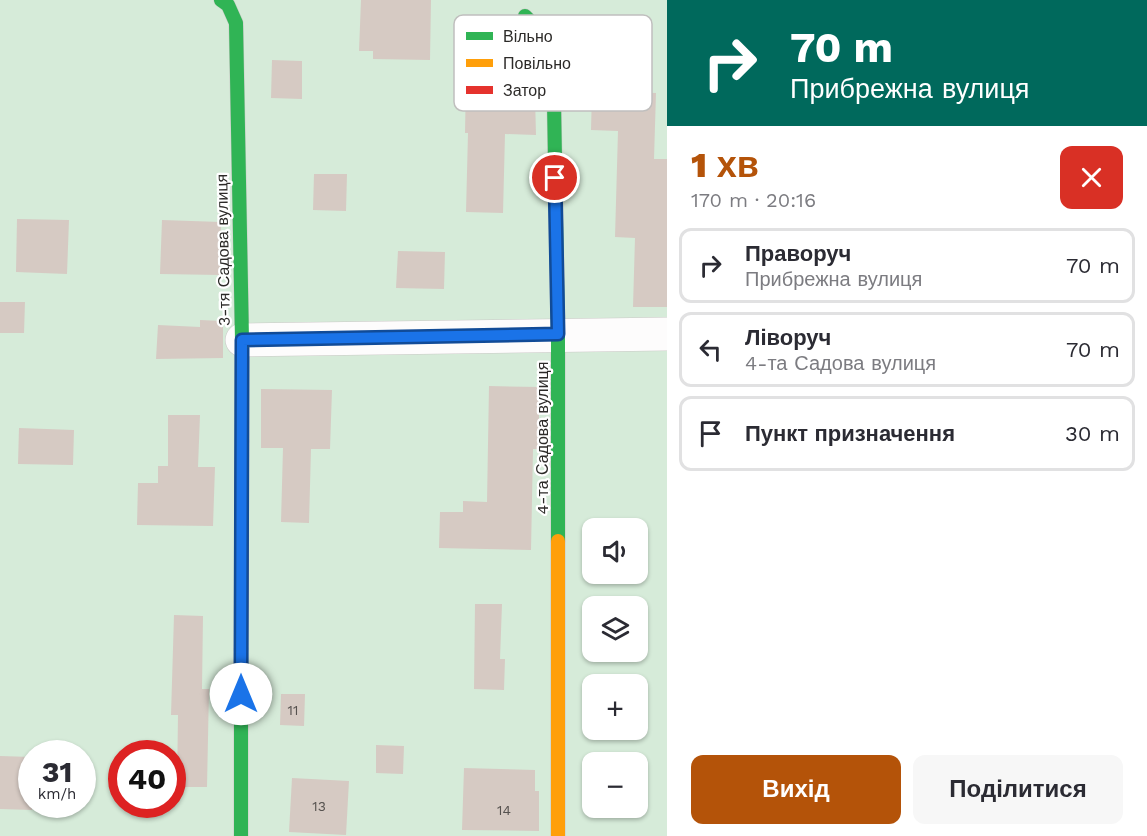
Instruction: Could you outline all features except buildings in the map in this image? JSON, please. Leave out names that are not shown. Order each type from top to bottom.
[{"type":"street","name":"3-тя Садова вулиця","points":[[220,0],[228,5],[236,23],[242,340],[241,836]]},
{"type":"street","name":"4-та Садова вулиця","points":[[554,111],[558,334],[558,836]]},
{"type":"street","points":[[242,340],[667,334]]},
{"type":"green space","points":[[0,0],[667,0],[667,836],[0,836]]},
{"type":"traffic: fast","points":[[221,0],[228,5],[236,23],[242,441]]},
{"type":"traffic: fast","points":[[554,111],[558,334],[558,541]]},
{"type":"traffic: fast","points":[[241,649],[241,836]]},
{"type":"traffic: slow","points":[[558,541],[558,836]]},
{"type":"traffic: jam","points":[[241,649],[242,441]]},
{"type":"route","points":[[241,694],[242,340],[558,334],[555,178]]}]
